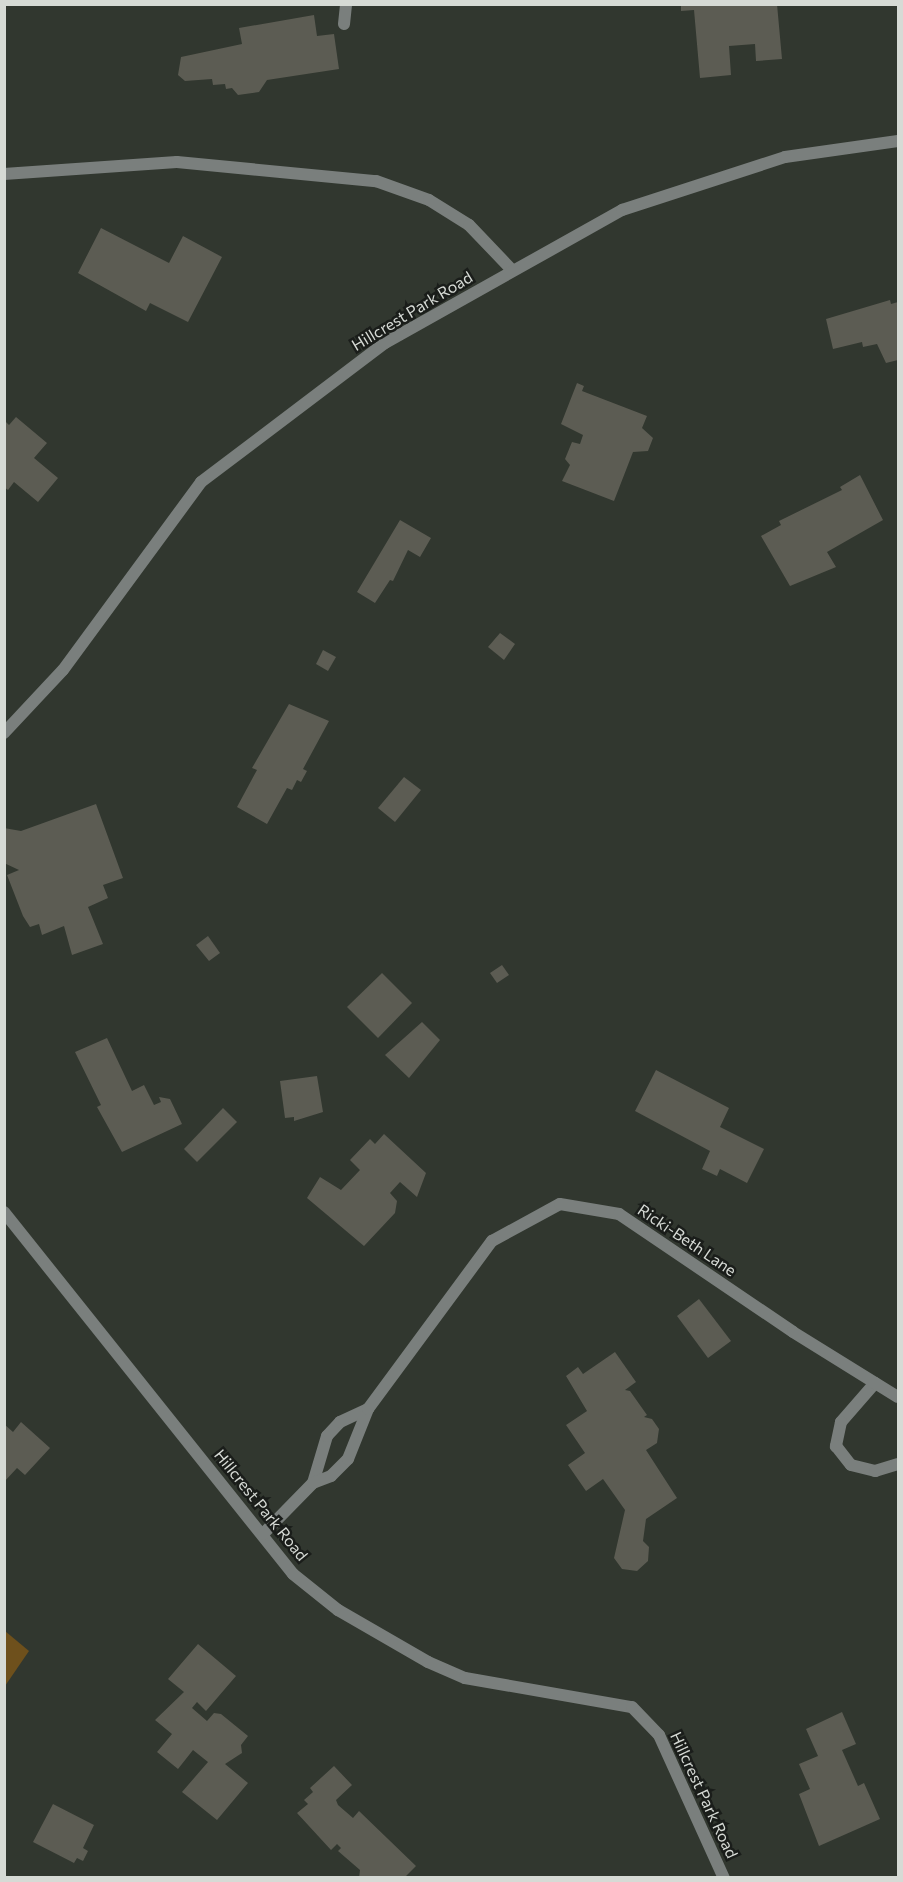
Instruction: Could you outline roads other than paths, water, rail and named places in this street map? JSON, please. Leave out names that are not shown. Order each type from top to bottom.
[{"type":"street","points":[[344,24],[346,4]]},
{"type":"street","name":"Hillcrest Park Road","points":[[4,733],[63,670],[201,482],[385,343],[622,210],[785,157],[898,141]]},
{"type":"street","points":[[4,174],[177,162],[376,181],[429,200],[469,225],[512,270]]},
{"type":"street","name":"Ricki-Beth Lane","points":[[263,1534],[313,1484],[332,1476],[348,1459],[368,1409],[492,1241],[560,1204],[619,1214],[898,1397]]},
{"type":"street","name":"Hillcrest Park Road","points":[[4,1212],[293,1574],[338,1610],[428,1662],[465,1678],[632,1707],[659,1735],[724,1878]]},
{"type":"street","points":[[875,1383],[841,1422],[836,1446],[851,1465],[875,1471],[898,1464]]},
{"type":"street","name":"Ricki-Beth Lane","points":[[313,1484],[327,1436],[340,1422],[368,1409]]}]
